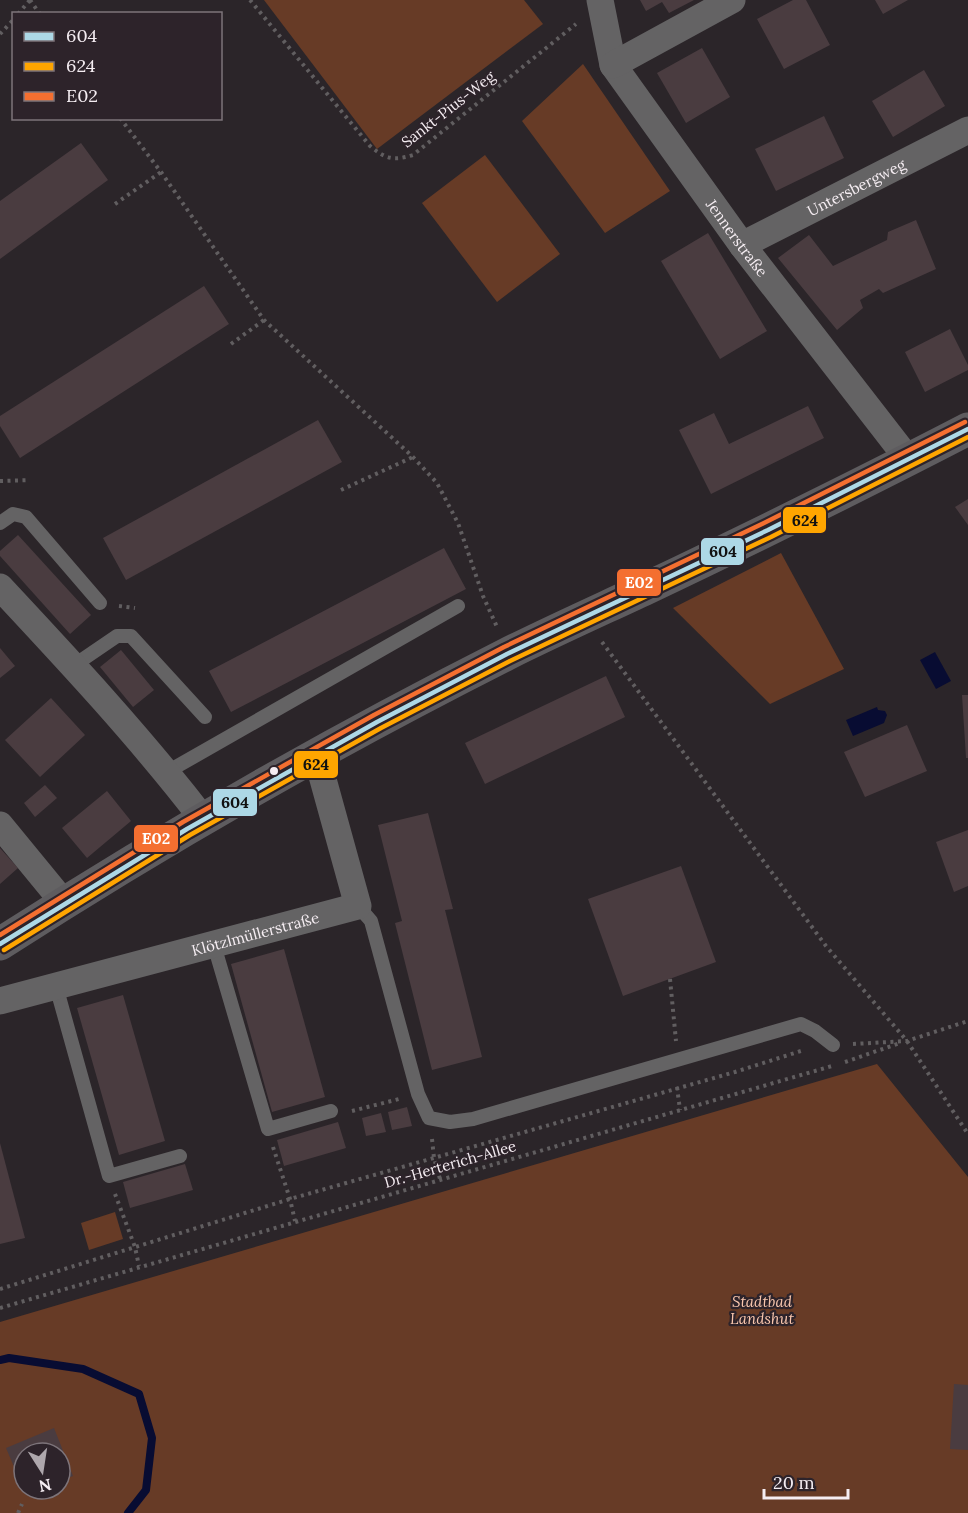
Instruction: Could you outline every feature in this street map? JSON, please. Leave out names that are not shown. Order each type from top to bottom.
[{"type":"street","points":[[613,65],[732,0]]},
{"type":"street","name":"Jennerstraße","points":[[600,3],[613,65],[742,244],[908,459]]},
{"type":"street","name":"Untersbergweg","points":[[742,244],[968,130]]},
{"type":"street","points":[[0,944],[203,819],[316,754],[509,653],[968,429]]},
{"type":"street","points":[[0,586],[167,772],[203,819]]},
{"type":"street","points":[[316,754],[358,906]]},
{"type":"street","points":[[0,825],[64,903]]},
{"type":"street","name":"Klötzlmüllerstraße","points":[[0,1001],[358,906]]},
{"type":"lane","points":[[0,523],[13,514],[26,517],[100,603]]},
{"type":"lane","points":[[167,772],[458,606]]},
{"type":"lane","points":[[73,666],[117,636],[131,636],[205,717]]},
{"type":"lane","points":[[358,906],[371,921],[418,1094],[429,1118],[450,1122],[473,1119],[801,1024],[815,1031],[833,1045]]},
{"type":"lane","points":[[214,945],[268,1129],[331,1111]]},
{"type":"lane","points":[[56,986],[109,1176],[180,1156]]},
{"type":"path","points":[[20,12],[30,0]]},
{"type":"path","name":"Sankt-Pius-Weg","points":[[250,0],[370,146],[381,155],[397,160],[412,155],[600,3]]},
{"type":"path","points":[[0,34],[12,20]]},
{"type":"path","points":[[122,120],[161,172],[264,320],[437,483],[458,523],[483,596],[509,653]]},
{"type":"path","points":[[115,204],[161,172]]},
{"type":"path","points":[[231,344],[264,320]]},
{"type":"path","points":[[341,490],[413,458]]},
{"type":"path","points":[[0,481],[30,480]]},
{"type":"path","points":[[583,618],[626,672],[826,946],[907,1041],[968,1134]]},
{"type":"path","name":"Dr.-Herterich-Allee","points":[[0,1308],[854,1060],[968,1021]]},
{"type":"path","name":"Dr.-Herterich-Allee","points":[[0,1289],[290,1199],[735,1072],[806,1049],[833,1045],[907,1041]]},
{"type":"path","points":[[331,1111],[339,1114],[418,1094]]},
{"type":"path","points":[[429,1118],[434,1158],[441,1179]]},
{"type":"path","points":[[268,1129],[295,1221]]},
{"type":"path","points":[[109,1176],[135,1246],[139,1266]]},
{"type":"path","points":[[18,1513],[22,1504]]},
{"type":"green space","points":[[264,0],[524,0],[543,24],[377,149]]},
{"type":"green space","points":[[583,64],[670,191],[605,233],[522,121]]},
{"type":"green space","points":[[485,155],[560,254],[497,302],[422,203]]},
{"type":"green space","points":[[781,553],[844,669],[770,704],[673,608]]},
{"type":"green space","name":"Stadtbad Landshut","points":[[877,1064],[968,1177],[968,1513],[0,1513],[0,1322]]},
{"type":"green space","points":[[115,1212],[123,1239],[89,1250],[81,1223]]},
{"type":"shaded area","points":[[935,652],[951,681],[936,689],[920,660]]},
{"type":"shaded area","points":[[877,707],[878,710],[885,711],[887,715],[884,723],[853,736],[846,720]]},
{"type":"building","points":[[640,0],[694,0],[669,13],[662,2],[646,11]]},
{"type":"building","points":[[793,0],[806,0],[830,45],[784,69],[757,19]]},
{"type":"building","points":[[875,0],[908,0],[883,14]]},
{"type":"building","points":[[702,48],[730,97],[686,123],[657,73]]},
{"type":"building","points":[[924,70],[945,106],[893,137],[872,101]]},
{"type":"building","points":[[824,116],[844,158],[776,191],[755,149]]},
{"type":"building","points":[[81,143],[108,180],[0,259],[0,201]]},
{"type":"building","points":[[916,220],[936,269],[883,293],[879,289],[860,300],[863,308],[837,330],[778,258],[809,235],[833,266],[887,240],[888,232]]},
{"type":"building","points":[[708,233],[767,331],[720,359],[661,261]]},
{"type":"building","points":[[204,286],[229,324],[20,458],[0,426],[0,416]]},
{"type":"building","points":[[950,329],[968,365],[968,370],[925,392],[905,352]]},
{"type":"building","points":[[808,406],[824,438],[711,494],[679,430],[714,413],[729,444]]},
{"type":"building","points":[[318,420],[342,462],[126,580],[103,538]]},
{"type":"building","points":[[968,499],[968,525],[955,507]]},
{"type":"building","points":[[18,535],[91,615],[70,634],[0,556],[0,551]]},
{"type":"building","points":[[444,548],[466,589],[231,712],[209,671]]},
{"type":"building","points":[[0,648],[15,666],[0,678]]},
{"type":"building","points":[[121,650],[154,690],[133,707],[100,667]]},
{"type":"building","points":[[606,676],[625,717],[485,784],[465,743]]},
{"type":"building","points":[[962,695],[968,695],[968,758],[966,758]]},
{"type":"building","points":[[51,698],[85,735],[40,777],[5,740]]},
{"type":"building","points":[[907,725],[927,771],[865,797],[844,752]]},
{"type":"building","points":[[45,785],[57,798],[35,817],[24,803]]},
{"type":"building","points":[[107,791],[131,821],[87,858],[62,828]]},
{"type":"building","points":[[428,813],[453,909],[445,910],[482,1057],[432,1070],[395,923],[402,921],[378,825]]},
{"type":"building","points":[[968,830],[968,886],[954,892],[936,842]]},
{"type":"building","points":[[0,848],[18,868],[0,884]]},
{"type":"building","points":[[681,866],[716,962],[623,996],[588,899]]},
{"type":"building","points":[[284,949],[325,1097],[272,1112],[231,964]]},
{"type":"building","points":[[123,995],[165,1141],[119,1155],[77,1008]]},
{"type":"building","points":[[407,1107],[412,1126],[392,1130],[388,1112]]},
{"type":"building","points":[[381,1113],[386,1132],[366,1136],[362,1118]]},
{"type":"building","points":[[338,1122],[346,1148],[284,1166],[277,1140]]},
{"type":"building","points":[[0,1143],[25,1238],[0,1244]]},
{"type":"building","points":[[185,1164],[193,1190],[130,1208],[123,1182]]},
{"type":"building","points":[[954,1384],[968,1385],[968,1450],[950,1449]]},
{"type":"building","points":[[54,1428],[59,1441],[23,1441]]},
{"type":"building","points":[[12,1446],[12,1462],[6,1448]]},
{"type":"waterway","points":[[0,1360],[9,1358],[83,1369],[139,1394],[152,1438],[146,1490],[128,1513]]},
{"type":"transit line","name":"E02","points":[[0,935],[183,822],[374,715],[504,647],[764,523],[965,422]]},
{"type":"transit line","name":"604","points":[[0,944],[187,829],[377,722],[507,654],[768,530],[968,429]]},
{"type":"transit line","name":"624","points":[[4,950],[190,835],[381,728],[510,661],[771,537],[968,437]]}]
